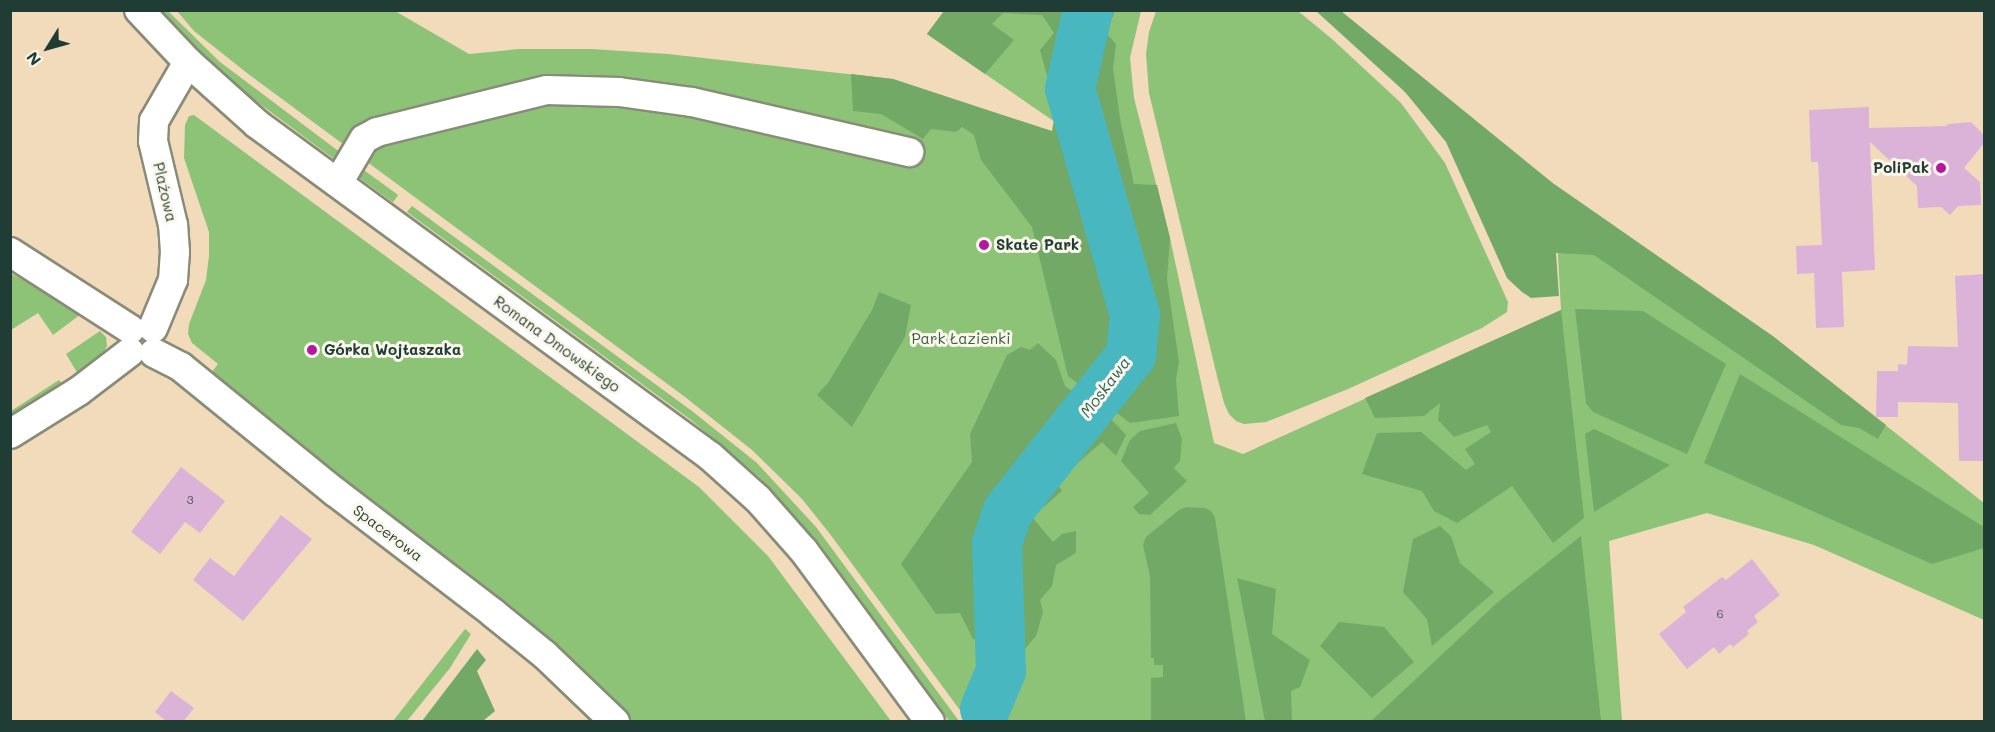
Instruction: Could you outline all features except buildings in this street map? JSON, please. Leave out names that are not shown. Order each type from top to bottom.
[{"type":"street","name":"Romana Dmowskiego","points":[[139,10],[188,62],[257,124],[710,456],[758,499],[804,551],[930,722]]},
{"type":"street","name":"Plażowa","points":[[10,434],[79,391],[142,341],[173,280],[175,252],[173,225],[153,141],[154,121],[188,62]]},
{"type":"street","points":[[338,183],[364,139],[377,132],[548,90],[620,92],[692,102],[909,152]]},
{"type":"street","name":"Spacerowa","points":[[10,252],[181,368],[335,492],[545,655],[615,722]]},
{"type":"green space","points":[[158,11],[168,11],[220,62],[341,153],[334,159],[240,89],[185,40]]},
{"type":"green space","name":"Park Łazienki","points":[[177,11],[395,11],[469,54],[519,49],[592,49],[668,54],[893,79],[1052,132],[1055,122],[927,34],[944,11],[1141,11],[1130,58],[1134,98],[1170,238],[1214,443],[1243,454],[1561,310],[1554,184],[1774,337],[1984,503],[1984,620],[1814,545],[1707,513],[1609,541],[1622,721],[968,721],[830,534],[802,499],[752,450],[685,397],[247,73],[194,31]]},
{"type":"green space","points":[[944,11],[1115,11],[1106,33],[1116,44],[1113,69],[1121,124],[1134,184],[1157,185],[1170,238],[1167,279],[1179,362],[1176,379],[1179,416],[1130,423],[1068,376],[1032,227],[981,160],[974,135],[962,127],[956,132],[931,129],[923,139],[881,114],[853,111],[851,74],[893,79],[1052,131],[1056,108],[1040,50],[1054,33],[1042,15],[1003,13],[992,24],[1014,40],[985,74],[927,34]]},
{"type":"green space","points":[[1156,11],[1298,11],[1332,39],[1401,103],[1445,163],[1508,302],[1507,312],[1482,328],[1348,389],[1266,422],[1244,424],[1236,421],[1229,414],[1224,403],[1149,93],[1146,54],[1149,32]]},
{"type":"green space","points":[[1316,11],[1341,11],[1554,184],[1774,337],[1886,425],[1878,439],[1859,428],[1841,425],[1594,255],[1556,253],[1559,296],[1531,298],[1522,292],[1507,278],[1446,142],[1405,92]]},
{"type":"green space","points":[[194,115],[699,487],[768,556],[891,721],[631,721],[551,646],[209,376],[218,364],[192,343],[188,334],[189,324],[206,280],[209,256],[209,232],[184,158],[185,125],[189,116]]},
{"type":"green space","points":[[361,168],[398,195],[393,202],[356,175]]},
{"type":"green space","points":[[412,206],[692,411],[757,463],[816,527],[959,721],[949,721],[818,542],[759,477],[691,420],[407,212]]},
{"type":"green space","points":[[10,273],[59,299],[81,314],[53,335],[38,313],[11,330]]},
{"type":"green space","points":[[879,292],[911,305],[905,337],[852,427],[817,395],[828,383],[872,310]]},
{"type":"green space","points":[[1575,309],[1643,311],[1726,364],[1687,454],[1593,412],[1586,403]]},
{"type":"green space","points":[[1561,310],[1584,518],[1553,543],[1512,486],[1457,523],[1434,511],[1422,491],[1362,474],[1377,433],[1421,432],[1466,470],[1475,464],[1465,449],[1491,432],[1487,425],[1454,437],[1438,420],[1440,403],[1424,416],[1375,418],[1365,398]]},
{"type":"green space","points":[[100,331],[106,337],[107,346],[101,357],[78,374],[66,354]]},
{"type":"green space","points":[[1038,343],[1056,360],[1065,386],[1113,421],[1126,435],[1116,456],[1102,442],[1056,482],[1062,491],[1032,517],[1053,542],[1062,534],[1076,531],[1076,553],[1056,565],[1052,586],[1040,600],[1043,612],[1036,636],[1024,650],[973,639],[960,613],[936,614],[901,564],[972,462],[970,434],[1007,355],[1021,347],[1030,350]]},
{"type":"green space","points":[[1740,374],[1984,527],[1984,548],[1932,564],[1704,463]]},
{"type":"green space","points":[[59,380],[63,385],[11,418],[11,411]]},
{"type":"green space","points":[[1176,423],[1182,439],[1180,461],[1174,468],[1187,481],[1150,515],[1139,514],[1133,507],[1149,493],[1121,461],[1130,440],[1140,431]]},
{"type":"green space","points":[[1594,429],[1670,465],[1594,512],[1585,434]]},
{"type":"green space","points":[[1187,507],[1205,508],[1211,511],[1215,518],[1246,721],[1151,721],[1151,678],[1163,677],[1163,665],[1154,665],[1154,658],[1151,658],[1150,576],[1143,545],[1146,537],[1179,510]]},
{"type":"green space","points":[[1440,526],[1451,536],[1460,563],[1494,592],[1432,646],[1427,619],[1403,592],[1413,539]]},
{"type":"green space","points":[[1581,536],[1601,721],[1371,721],[1498,602]]},
{"type":"green space","points":[[1237,578],[1276,589],[1272,634],[1310,660],[1300,687],[1291,691],[1292,721],[1265,721]]},
{"type":"green space","points":[[1339,622],[1384,627],[1414,662],[1372,698],[1320,646]]},
{"type":"green space","points":[[465,629],[471,634],[450,668],[407,721],[393,721]]},
{"type":"green space","points":[[477,649],[486,660],[477,671],[495,711],[483,721],[422,721]]},
{"type":"waterway","name":"Moskawa","points":[[985,709],[1001,671],[997,543],[1008,511],[1131,355],[1135,315],[1070,89],[1088,10]]},
{"type":"place","name":"PoliPak","points":[[1941,168]]},
{"type":"place","name":"Skate Park","points":[[984,245]]},
{"type":"place","name":"Górka Wojtaszaka","points":[[312,350]]}]
